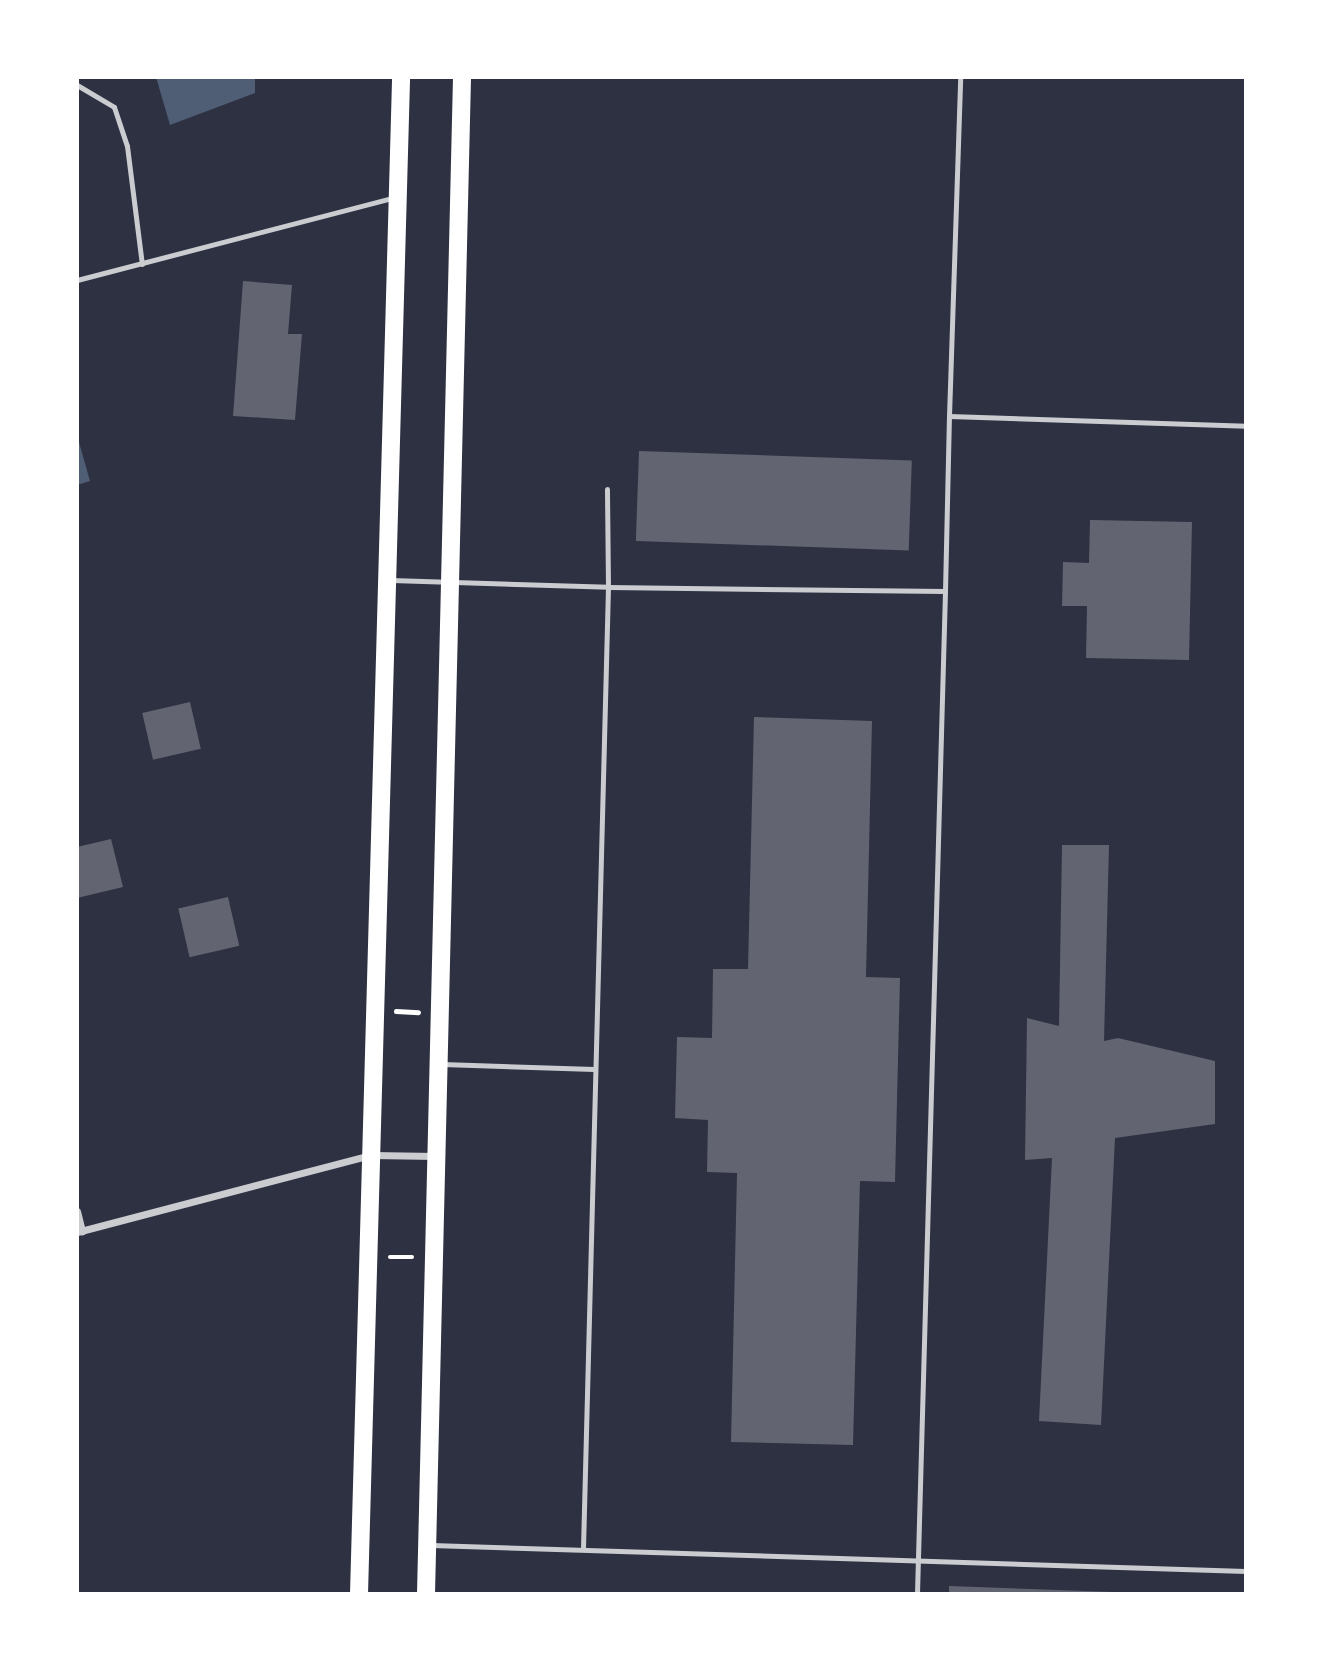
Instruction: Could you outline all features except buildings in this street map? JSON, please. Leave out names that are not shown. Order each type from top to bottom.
[{"type":"main road","points":[[359,1594],[401,77]]},
{"type":"main road","points":[[426,1594],[463,77]]},
{"type":"street","points":[[77,1211],[80,1231],[371,1155],[437,1156]]},
{"type":"lane","points":[[917,1594],[960,77]]},
{"type":"lane","points":[[77,85],[114,107],[127,146],[142,264]]},
{"type":"lane","points":[[77,280],[398,197]]},
{"type":"lane","points":[[949,416],[1246,426]]},
{"type":"lane","points":[[583,1548],[608,587],[607,489]]},
{"type":"lane","points":[[387,580],[608,587],[945,592]]},
{"type":"lane","points":[[439,1063],[594,1069]]},
{"type":"lane","points":[[428,1545],[1246,1571]]},
{"type":"path","points":[[375,1010],[440,1012]]},
{"type":"path","points":[[368,1257],[434,1258]]},
{"type":"water","points":[[156,77],[255,77],[255,93],[170,125]]},
{"type":"water","points":[[77,435],[90,481],[77,485]]}]
